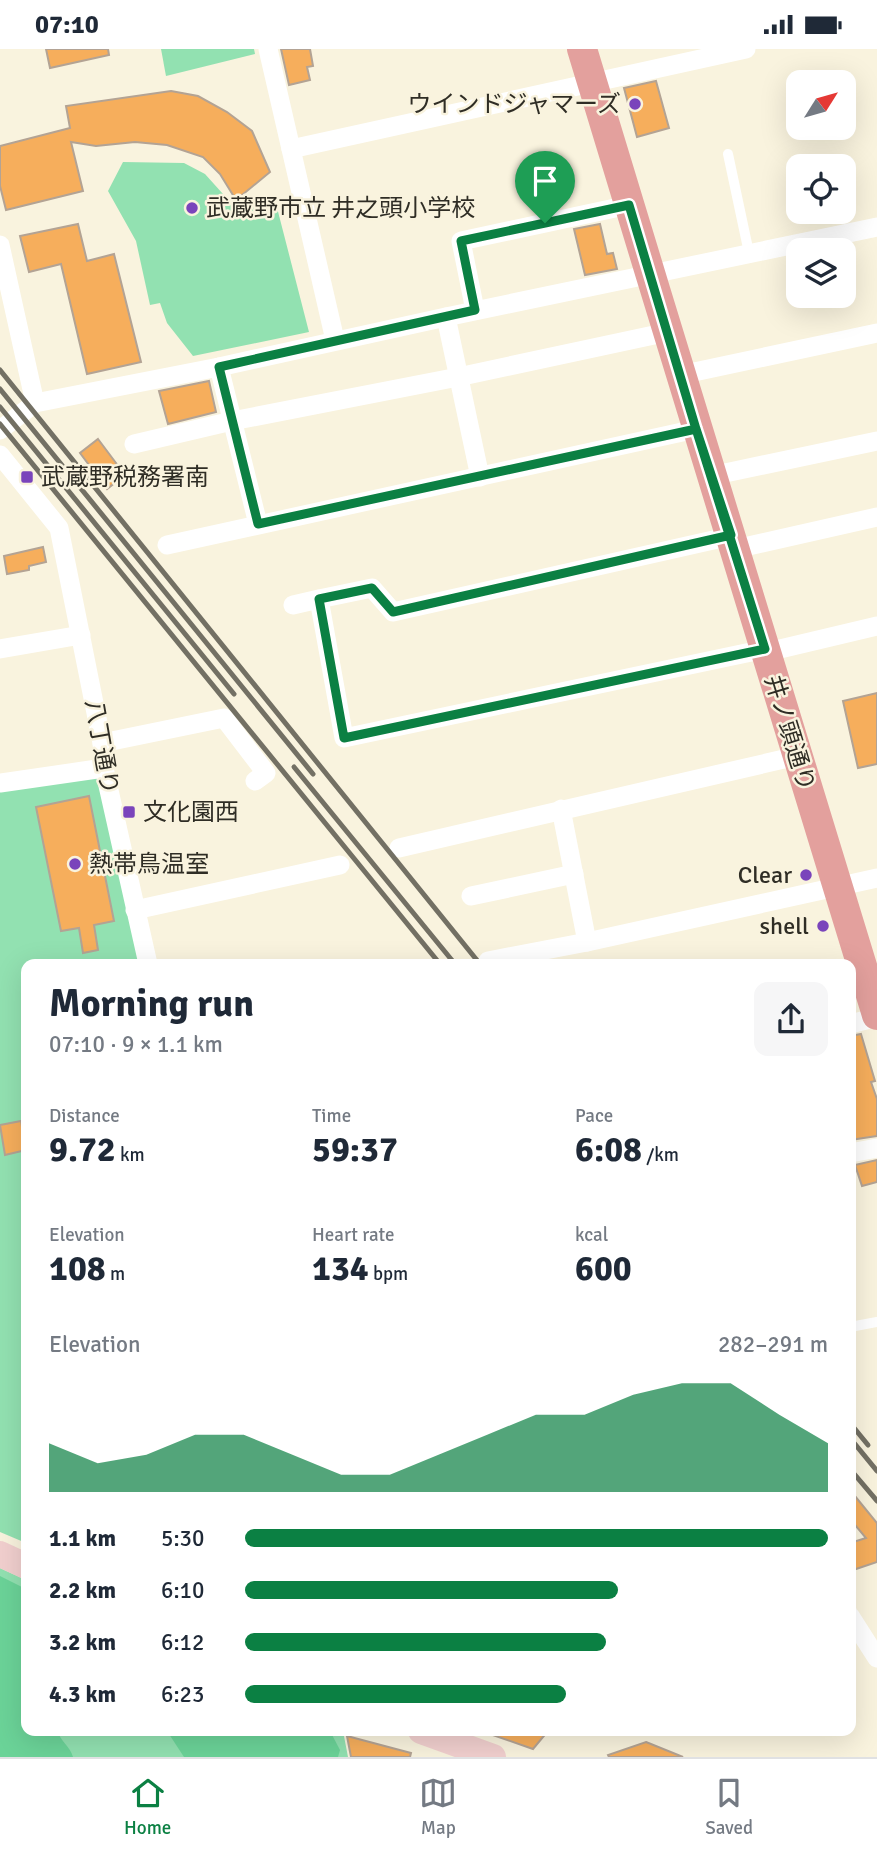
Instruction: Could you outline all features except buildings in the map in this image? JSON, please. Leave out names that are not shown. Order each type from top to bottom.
[{"type":"main road","name":"井ノ頭通り","points":[[582,49],[877,1014]]},
{"type":"main road","points":[[0,1554],[21,1564]]},
{"type":"main road","points":[[435,1736],[493,1757]]},
{"type":"street","points":[[268,49],[335,341]]},
{"type":"street","points":[[292,149],[746,49]]},
{"type":"street","points":[[475,310],[461,241],[629,205]]},
{"type":"street","points":[[0,430],[35,403],[219,367],[475,310],[877,227]]},
{"type":"street","points":[[0,245],[35,403]]},
{"type":"street","points":[[446,317],[480,477]]},
{"type":"street","points":[[134,444],[232,421],[668,332]]},
{"type":"street","points":[[680,375],[877,333]]},
{"type":"street","points":[[219,367],[258,524]]},
{"type":"street","points":[[167,545],[696,429]]},
{"type":"street","points":[[711,476],[877,441]]},
{"type":"street","name":"八丁通り","points":[[0,455],[36,492],[59,528],[102,743],[104,768],[147,959]]},
{"type":"street","points":[[293,605],[372,588],[393,612],[733,542],[877,517]]},
{"type":"street","points":[[319,599],[344,738],[765,649],[780,649],[877,626]]},
{"type":"street","points":[[0,649],[80,635]]},
{"type":"street","points":[[102,743],[224,718],[266,773],[255,782]]},
{"type":"street","points":[[399,848],[797,756]]},
{"type":"street","points":[[0,783],[104,768]]},
{"type":"street","points":[[561,809],[587,942]]},
{"type":"street","points":[[135,910],[340,865]]},
{"type":"street","points":[[471,896],[575,874]]},
{"type":"street","points":[[498,959],[877,878]]},
{"type":"street","points":[[856,1022],[877,1014]]},
{"type":"street","points":[[856,1152],[877,1148]]},
{"type":"street","points":[[856,1625],[877,1658]]},
{"type":"lane","points":[[728,154],[749,253]]},
{"type":"lane","points":[[856,1326],[877,1322]]},
{"type":"green space","points":[[161,49],[254,49],[255,54],[166,76]]},
{"type":"green space","points":[[123,162],[184,163],[205,174],[232,204],[274,196],[309,332],[193,356],[167,323],[160,303],[150,305],[136,241],[108,191]]},
{"type":"green space","points":[[98,775],[143,959],[21,959],[21,1541],[0,1532],[0,790]]},
{"type":"green space","points":[[0,1568],[21,1578],[21,1736],[344,1736],[348,1757],[0,1757]]},
{"type":"green space","points":[[0,1576],[21,1586],[21,1736],[60,1736],[73,1757],[0,1757]]},
{"type":"green space","points":[[170,1736],[333,1736],[340,1750],[338,1757],[184,1757]]},
{"type":"railway","points":[[0,370],[476,959]]},
{"type":"railway","points":[[0,389],[313,774]]},
{"type":"railway","points":[[0,407],[234,694]]},
{"type":"railway","points":[[0,424],[436,959]]},
{"type":"railway","points":[[294,767],[451,959]]},
{"type":"railway","points":[[856,1430],[868,1445]]},
{"type":"railway","points":[[856,1445],[877,1471]]},
{"type":"railway","points":[[856,1476],[877,1501]]},
{"type":"place","name":"ウインドジャマーズ","points":[[635,104]]},
{"type":"place","name":"武蔵野市立 井之頭小学校","points":[[192,208]]},
{"type":"place","name":"武蔵野税務署南","points":[[27,477]]},
{"type":"place","name":"文化園西","points":[[129,812]]},
{"type":"place","name":"熱帯鳥温室","points":[[75,864]]},
{"type":"place","name":"Clear","points":[[806,875]]},
{"type":"place","name":"shell","points":[[823,926]]},
{"type":"route","points":[[545,223],[461,241],[475,310],[219,367],[258,524],[696,429],[735,549],[765,649],[344,738],[319,599],[372,588],[393,612],[731,535],[696,429],[629,205],[545,223]]}]
